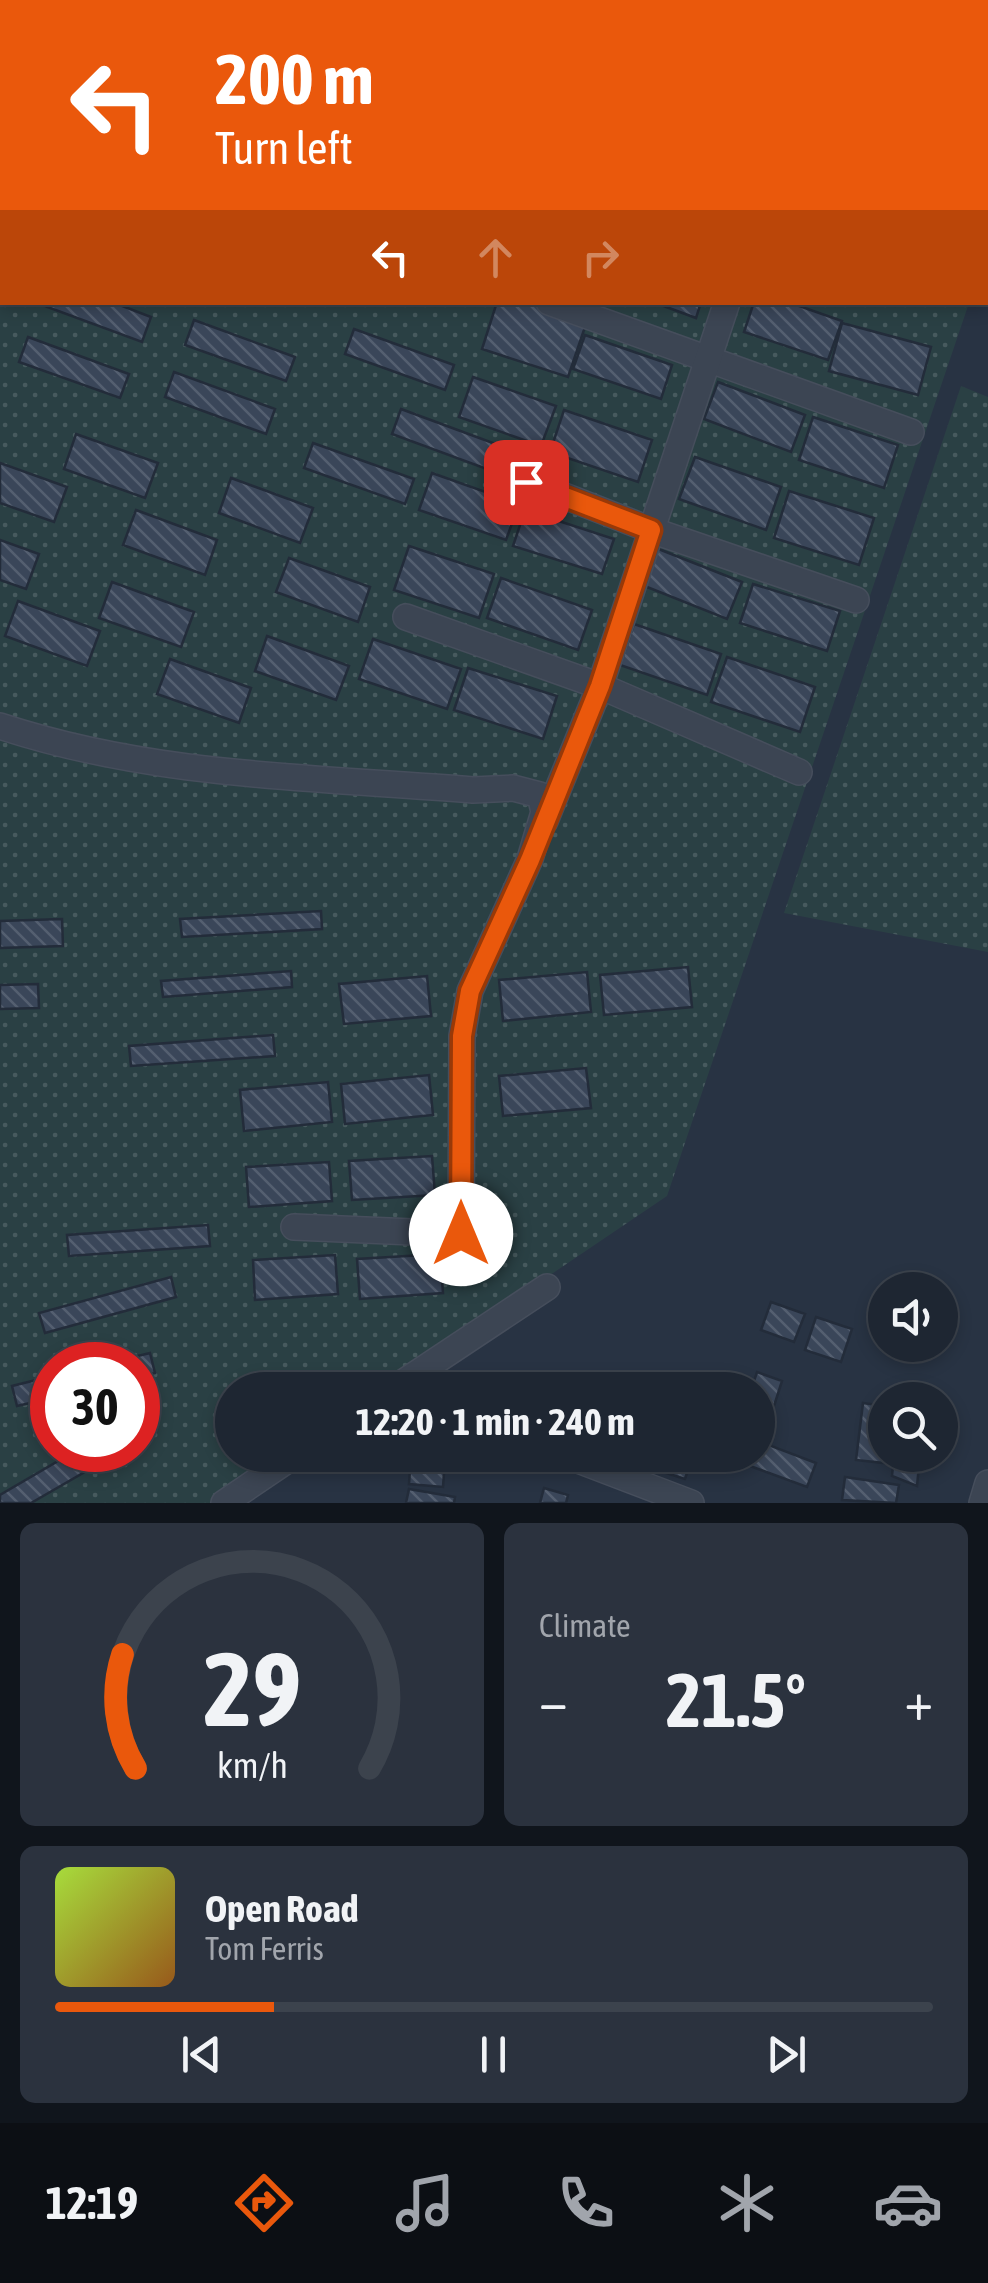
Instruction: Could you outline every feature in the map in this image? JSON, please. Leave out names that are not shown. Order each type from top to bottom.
[{"type":"street","points":[[557,305],[911,432]]},
{"type":"street","points":[[294,1227],[461,1234],[462,1036],[470,991],[530,860],[600,686],[726,305]]},
{"type":"street","points":[[526,482],[651,530],[856,600]]},
{"type":"street","points":[[406,617],[600,686],[799,772]]},
{"type":"street","points":[[0,726],[108,756],[206,772],[473,790],[514,788],[540,795],[544,812],[530,860]]},
{"type":"street","points":[[419,1372],[547,1287]]},
{"type":"street","points":[[224,1503],[270,1472]]},
{"type":"street","points":[[610,1472],[691,1503]]},
{"type":"street","points":[[982,1503],[988,1483]]},
{"type":"green space","points":[[0,305],[968,305],[667,1196],[407,1372],[215,1372],[215,1472],[259,1472],[213,1503],[0,1503]]},
{"type":"green space","points":[[961,386],[988,397],[988,952],[784,913]]},
{"type":"building","points":[[42,305],[120,305],[151,317],[142,342]]},
{"type":"building","points":[[496,305],[541,305],[587,321],[568,377],[482,349]]},
{"type":"building","points":[[661,305],[700,305],[696,318]]},
{"type":"building","points":[[753,305],[797,305],[842,321],[828,360],[744,332]]},
{"type":"building","points":[[194,320],[295,357],[286,381],[185,345]]},
{"type":"building","points":[[842,323],[931,347],[918,395],[829,371]]},
{"type":"building","points":[[354,329],[454,365],[445,390],[345,354]]},
{"type":"building","points":[[585,335],[672,365],[661,399],[573,369]]},
{"type":"building","points":[[28,337],[129,374],[120,398],[19,362]]},
{"type":"building","points":[[174,372],[275,409],[266,434],[165,397]]},
{"type":"building","points":[[473,377],[556,406],[541,446],[459,417]]},
{"type":"building","points":[[718,382],[805,415],[791,452],[704,419]]},
{"type":"building","points":[[401,409],[501,446],[492,471],[392,434]]},
{"type":"building","points":[[564,410],[652,440],[638,482],[550,452]]},
{"type":"building","points":[[813,417],[898,445],[884,488],[799,460]]},
{"type":"building","points":[[76,434],[158,463],[145,498],[64,469]]},
{"type":"building","points":[[313,443],[414,479],[405,504],[304,468]]},
{"type":"building","points":[[695,457],[781,487],[766,530],[679,499]]},
{"type":"building","points":[[0,463],[67,487],[54,522],[0,503]]},
{"type":"building","points":[[432,473],[519,504],[506,540],[419,510]]},
{"type":"building","points":[[231,478],[313,508],[300,543],[219,513]]},
{"type":"building","points":[[789,491],[874,518],[859,565],[774,538]]},
{"type":"building","points":[[136,510],[217,540],[205,575],[123,545]]},
{"type":"building","points":[[525,510],[614,539],[602,574],[513,546]]},
{"type":"building","points":[[0,540],[39,554],[26,589],[0,580]]},
{"type":"building","points":[[409,546],[494,574],[479,618],[394,590]]},
{"type":"building","points":[[656,548],[742,582],[727,619],[642,585]]},
{"type":"building","points":[[289,558],[370,587],[358,622],[276,592]]},
{"type":"building","points":[[501,578],[592,610],[578,650],[487,618]]},
{"type":"building","points":[[112,582],[194,612],[181,647],[99,618]]},
{"type":"building","points":[[753,584],[840,611],[827,651],[740,623]]},
{"type":"building","points":[[18,601],[100,631],[87,666],[5,636]]},
{"type":"building","points":[[634,624],[721,654],[707,695],[620,665]]},
{"type":"building","points":[[267,636],[349,666],[336,700],[255,671]]},
{"type":"building","points":[[373,639],[461,669],[447,709],[359,679]]},
{"type":"building","points":[[727,657],[815,687],[800,732],[711,702]]},
{"type":"building","points":[[170,659],[251,688],[239,723],[157,694]]},
{"type":"building","points":[[468,668],[557,696],[543,739],[454,710]]},
{"type":"building","points":[[321,911],[322,929],[182,937],[180,919]]},
{"type":"building","points":[[62,919],[63,946],[0,948],[0,921]]},
{"type":"building","points":[[688,967],[692,1007],[604,1015],[600,975]]},
{"type":"building","points":[[291,971],[292,987],[163,997],[161,981]]},
{"type":"building","points":[[587,972],[591,1012],[503,1021],[499,980]]},
{"type":"building","points":[[427,976],[431,1016],[344,1024],[339,984]]},
{"type":"building","points":[[38,984],[39,1008],[0,1009],[0,985]]},
{"type":"building","points":[[273,1035],[275,1056],[131,1066],[129,1046]]},
{"type":"building","points":[[586,1068],[591,1108],[503,1116],[499,1076]]},
{"type":"building","points":[[429,1075],[433,1115],[345,1124],[341,1084]]},
{"type":"building","points":[[328,1082],[332,1122],[244,1131],[240,1090]]},
{"type":"building","points":[[432,1156],[435,1195],[352,1200],[349,1161]]},
{"type":"building","points":[[329,1162],[332,1201],[249,1207],[246,1167]]},
{"type":"building","points":[[208,1225],[210,1246],[69,1256],[67,1235]]},
{"type":"building","points":[[440,1254],[443,1293],[360,1299],[357,1259]]},
{"type":"building","points":[[335,1255],[338,1294],[255,1300],[253,1260]]},
{"type":"building","points":[[171,1277],[176,1297],[45,1333],[39,1313]]},
{"type":"building","points":[[771,1302],[805,1314],[794,1342],[761,1330]]},
{"type":"building","points":[[816,1317],[852,1329],[841,1362],[805,1350]]},
{"type":"building","points":[[775,1378],[782,1381],[775,1403]]},
{"type":"building","points":[[30,1382],[30,1403],[17,1406],[12,1386]]},
{"type":"building","points":[[863,1403],[868,1404],[868,1461],[856,1460]]},
{"type":"building","points":[[775,1447],[816,1463],[807,1487],[766,1472],[775,1472]]},
{"type":"building","points":[[39,1472],[85,1472],[31,1503],[0,1503],[0,1495]]},
{"type":"building","points":[[410,1472],[444,1472],[443,1487],[409,1484]]},
{"type":"building","points":[[663,1472],[687,1472],[685,1479]]},
{"type":"building","points":[[892,1472],[918,1472],[917,1486],[892,1476]]},
{"type":"building","points":[[845,1477],[899,1485],[896,1503],[842,1500]]},
{"type":"building","points":[[544,1488],[568,1495],[566,1503],[540,1503]]},
{"type":"building","points":[[409,1489],[455,1497],[454,1503],[406,1503]]},
{"type":"route","points":[[461,1234],[462,1036],[470,991],[530,860],[600,686],[651,530],[526,482]]}]
